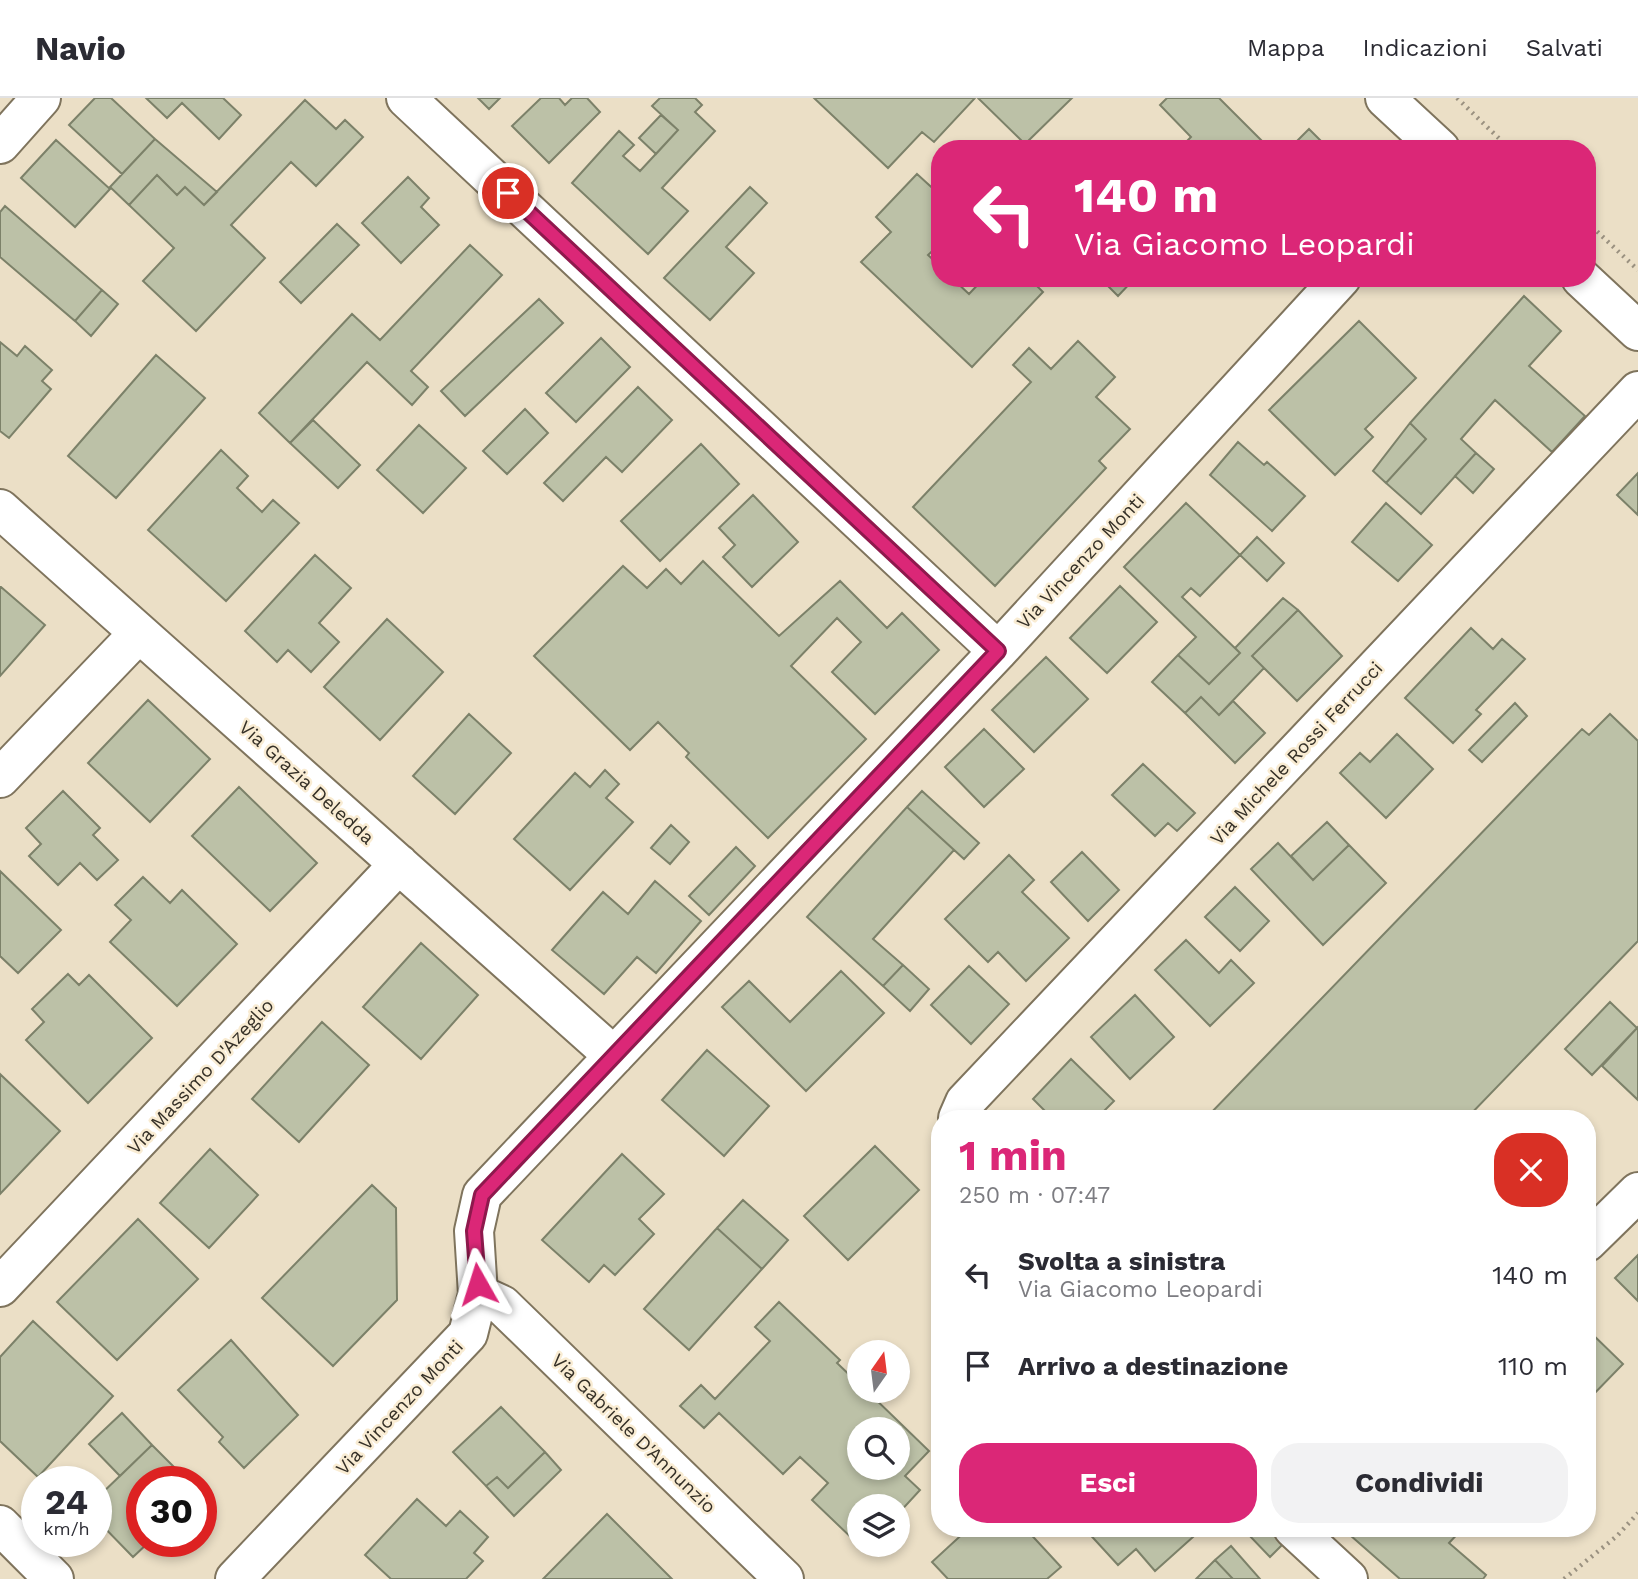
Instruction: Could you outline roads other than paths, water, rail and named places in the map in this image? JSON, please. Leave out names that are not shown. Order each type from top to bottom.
[{"type":"street","points":[[0,145],[41,98]]},
{"type":"street","points":[[406,98],[998,651]]},
{"type":"street","points":[[1385,98],[1430,140]]},
{"type":"street","name":"Via Vincenzo Monti","points":[[235,1579],[468,1334],[478,1294],[474,1231],[482,1195],[998,651],[1333,287]]},
{"type":"street","points":[[1591,287],[1638,331]]},
{"type":"street","name":"Via Michele Rossi Ferrucci","points":[[962,1110],[965,1102],[1638,391]]},
{"type":"street","name":"Via Grazia Deledda","points":[[0,509],[614,1056]]},
{"type":"street","points":[[0,778],[139,633]]},
{"type":"street","name":"Via Massimo D'Azeglio","points":[[0,1287],[400,864]]},
{"type":"street","points":[[1596,1233],[1638,1192]]},
{"type":"street","name":"Via Gabriele D'Annunzio","points":[[478,1294],[502,1305],[785,1579]]},
{"type":"street","points":[[0,1525],[54,1579]]},
{"type":"street","points":[[1303,1537],[1348,1579]]}]
